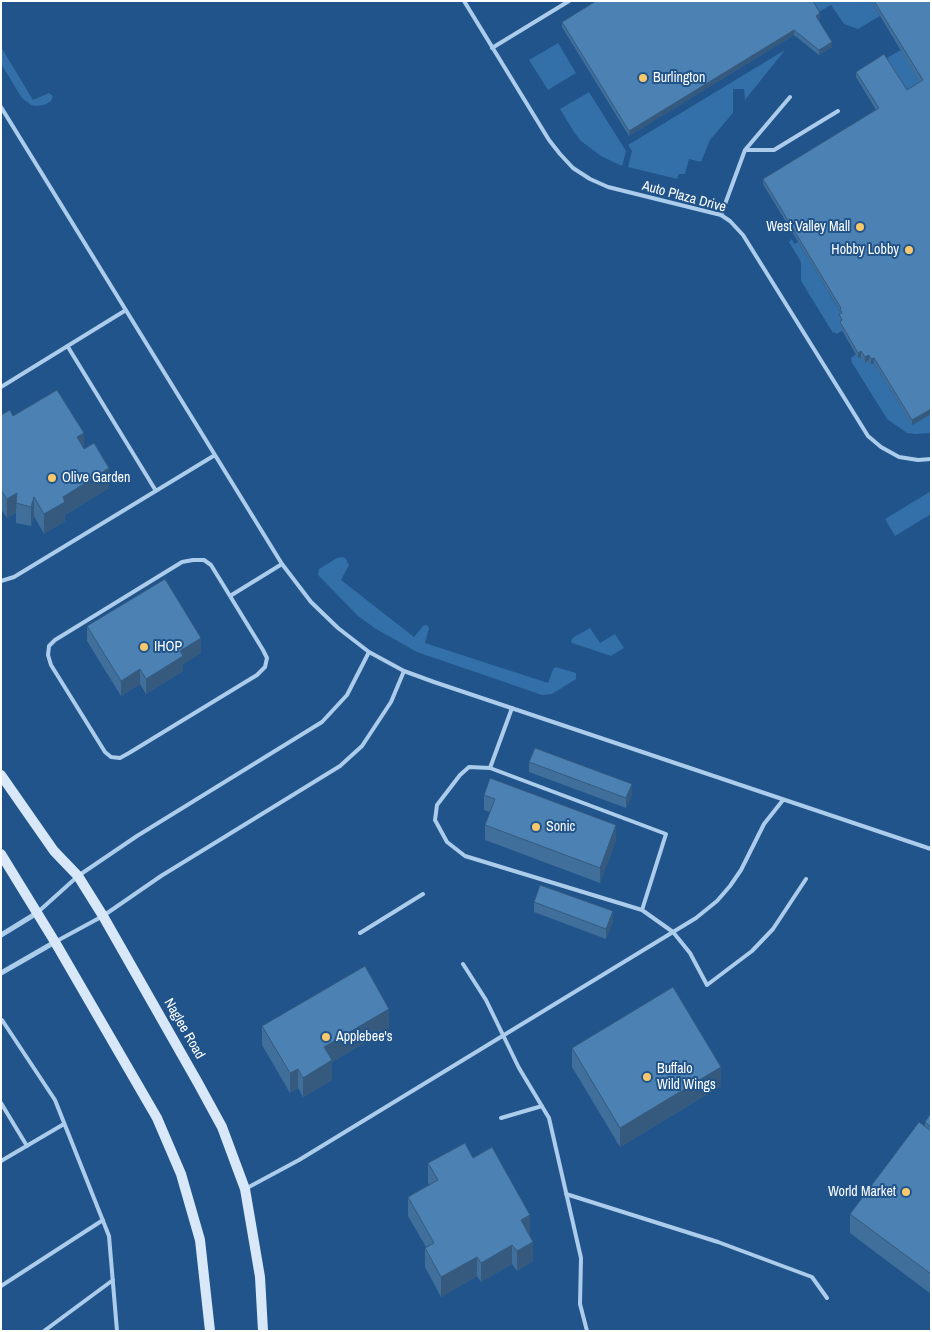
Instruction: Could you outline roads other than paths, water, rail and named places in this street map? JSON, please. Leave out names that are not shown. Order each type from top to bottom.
[{"type":"main road","name":"Naglee Road","points":[[1,775],[54,852],[78,876],[103,916],[222,1127],[245,1189],[260,1277],[263,1331]]},
{"type":"main road","points":[[1,854],[38,912],[156,1118],[181,1174],[200,1240],[210,1331]]},
{"type":"street","points":[[1,935],[38,912]]},
{"type":"street","points":[[1,973],[55,942]]},
{"type":"lane","name":"Auto Plaza Drive","points":[[464,1],[549,140],[573,168],[590,179],[608,187],[721,215],[730,220],[743,235],[868,436],[881,447],[899,456],[918,460],[931,459]]},
{"type":"lane","points":[[492,48],[570,1]]},
{"type":"lane","points":[[721,215],[745,150],[790,97]]},
{"type":"lane","points":[[1,107],[282,564],[311,602],[338,628],[369,652],[404,670],[931,849]]},
{"type":"lane","points":[[745,150],[774,150],[838,111]]},
{"type":"lane","points":[[1,387],[126,310]]},
{"type":"lane","points":[[68,346],[156,491]]},
{"type":"lane","points":[[1,581],[14,577],[215,455]]},
{"type":"lane","points":[[204,560],[211,566],[230,596],[267,658],[265,667],[257,675],[129,753],[120,758],[111,757],[105,752],[51,665],[48,655],[49,646],[55,640],[182,562],[204,560]]},
{"type":"lane","points":[[230,596],[282,564]]},
{"type":"lane","points":[[38,912],[78,876],[137,836],[322,722],[347,695],[369,652]]},
{"type":"lane","points":[[55,942],[103,916],[161,876],[340,766],[362,746],[391,702],[404,670]]},
{"type":"lane","points":[[490,768],[512,708]]},
{"type":"lane","points":[[642,910],[666,834],[490,768],[469,767],[460,775],[437,805],[435,820],[447,842],[465,856],[642,910],[673,932],[690,953],[707,985],[752,951],[773,929],[806,878]]},
{"type":"lane","points":[[245,1189],[300,1160],[696,918],[717,901],[730,886],[741,870],[764,824],[783,800]]},
{"type":"lane","points":[[360,933],[423,894]]},
{"type":"lane","points":[[464,964],[486,1000],[519,1068],[548,1118],[581,1258],[580,1304],[587,1331]]},
{"type":"lane","points":[[1,1020],[55,1100],[109,1236],[117,1331]]},
{"type":"lane","points":[[1,1103],[27,1146]]},
{"type":"lane","points":[[500,1118],[542,1106]]},
{"type":"lane","points":[[1,1161],[64,1124]]},
{"type":"lane","points":[[566,1194],[718,1242],[812,1277],[827,1298]]},
{"type":"lane","points":[[1,1286],[103,1220]]},
{"type":"lane","points":[[44,1331],[113,1280]]},
{"type":"place","name":"Burlington","points":[[643,78]]},
{"type":"place","name":"West Valley Mall","points":[[860,227]]},
{"type":"place","name":"Hobby Lobby","points":[[909,250]]},
{"type":"place","name":"Olive Garden","points":[[52,478]]},
{"type":"place","name":"IHOP","points":[[144,647]]},
{"type":"place","name":"Sonic","points":[[536,827]]},
{"type":"place","name":"Applebee's","points":[[326,1037]]},
{"type":"place","name":"Buffalo Wild Wings","points":[[647,1077]]},
{"type":"place","name":"World Market","points":[[906,1192]]}]
